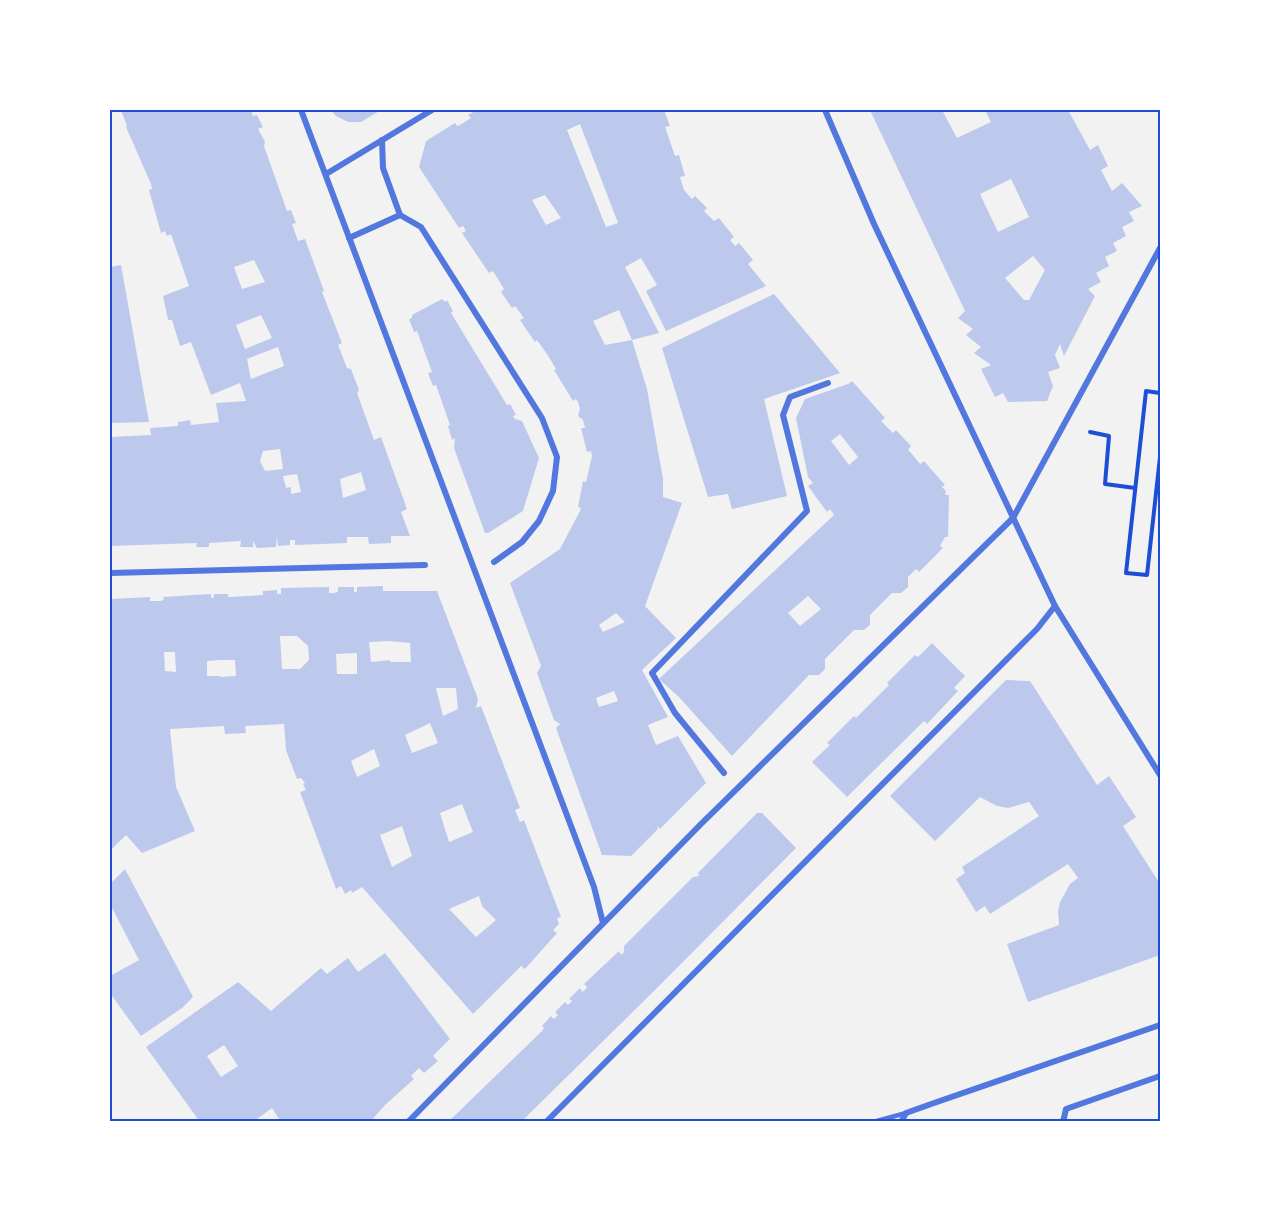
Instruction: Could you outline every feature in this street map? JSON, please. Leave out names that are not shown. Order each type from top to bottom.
[{"type":"street","points":[[301,110],[594,887],[603,923]]},
{"type":"street","points":[[326,174],[432,110]]},
{"type":"street","points":[[825,110],[874,224],[1055,606],[1161,775]]},
{"type":"street","points":[[382,140],[383,168],[400,215],[420,228],[542,418],[557,457],[553,491],[539,521],[522,542],[494,562]]},
{"type":"street","points":[[349,238],[400,215]]},
{"type":"street","points":[[408,1122],[603,923],[1013,518],[1161,248]]},
{"type":"street","points":[[724,773],[675,713],[652,674],[807,511],[783,415],[790,398],[828,383]]},
{"type":"street","points":[[110,573],[425,565]]},
{"type":"street","points":[[546,1122],[1037,629],[1055,606]]},
{"type":"street","points":[[901,1122],[906,1113],[1161,1025]]},
{"type":"street","points":[[1063,1122],[1066,1108],[1161,1076]]},
{"type":"lane","points":[[873,1122],[906,1113]]},
{"type":"path","points":[[1161,393],[1146,391],[1126,573],[1147,575],[1161,457]]},
{"type":"path","points":[[1064,426],[1109,436],[1105,484],[1135,488]]},
{"type":"building","points":[[121,110],[255,110],[251,111],[253,116],[257,115],[263,127],[258,129],[265,142],[264,146],[287,211],[291,210],[296,223],[292,224],[298,241],[305,239],[342,343],[338,345],[359,390],[357,393],[374,440],[381,437],[407,509],[401,512],[410,536],[391,536],[391,543],[369,544],[368,537],[347,537],[347,543],[295,545],[295,540],[290,540],[290,545],[278,546],[277,536],[276,547],[257,548],[253,541],[253,547],[240,547],[241,541],[209,543],[209,547],[196,547],[197,543],[110,546],[110,437],[151,435],[150,428],[178,426],[178,422],[190,420],[191,425],[219,422],[216,403],[246,401],[240,383],[211,395],[191,342],[180,346],[172,320],[168,320],[163,296],[189,286],[171,234],[167,236],[165,231],[161,233],[149,190],[152,189],[151,184]],"holes":[[[254,260],[265,282],[242,289],[234,267]],[[261,315],[272,338],[245,349],[236,325]],[[278,347],[284,366],[251,379],[247,359]],[[280,449],[283,469],[265,471],[260,461],[263,451]],[[361,472],[366,490],[343,498],[340,479]],[[297,474],[301,492],[291,494],[291,487],[286,488],[283,476]]]},
{"type":"building","points":[[331,110],[381,110],[361,122],[348,122],[336,116]]},
{"type":"building","points":[[477,110],[664,110],[670,126],[665,127],[675,156],[679,155],[685,176],[680,177],[684,190],[692,199],[695,196],[707,208],[704,211],[714,221],[719,218],[734,237],[730,240],[735,246],[739,243],[753,260],[748,264],[766,286],[666,331],[646,291],[657,285],[641,258],[625,267],[659,333],[632,340],[647,389],[663,479],[663,497],[682,503],[645,606],[676,638],[642,670],[668,717],[648,725],[656,745],[678,736],[706,783],[660,829],[658,826],[657,830],[631,856],[602,855],[556,728],[560,724],[554,720],[537,673],[541,666],[510,583],[560,549],[580,511],[581,508],[578,507],[583,481],[586,482],[592,456],[591,451],[587,452],[581,428],[585,428],[583,420],[578,416],[580,409],[578,402],[576,399],[573,401],[547,354],[537,340],[535,342],[520,320],[524,318],[515,306],[512,308],[501,292],[504,289],[493,271],[489,273],[462,233],[466,231],[463,226],[459,228],[419,167],[426,141],[455,123],[457,126],[460,125],[471,118],[468,115]],"holes":[[[580,124],[618,223],[606,227],[567,130]],[[545,195],[561,218],[546,225],[532,200]],[[619,310],[632,340],[605,345],[593,321]],[[616,613],[625,622],[603,632],[599,625]],[[614,691],[618,701],[599,707],[596,698]]]},
{"type":"building","points":[[870,110],[942,110],[957,138],[991,122],[985,110],[1068,110],[1090,150],[1098,145],[1108,166],[1101,170],[1112,191],[1122,183],[1142,206],[1129,212],[1134,221],[1122,227],[1126,236],[1113,243],[1117,251],[1105,257],[1109,266],[1096,273],[1101,282],[1088,289],[1095,296],[1064,356],[1060,344],[1055,355],[1060,368],[1048,372],[1053,386],[1047,401],[1008,402],[1003,393],[995,397],[981,369],[991,365],[974,353],[981,347],[966,335],[973,329],[958,318],[965,311]],"holes":[[[1011,179],[1029,217],[998,232],[980,194]],[[1033,256],[1045,270],[1029,300],[1024,300],[1005,278]]]},
{"type":"building","points":[[121,265],[149,422],[110,423],[110,267]]},
{"type":"building","points":[[774,294],[840,373],[764,399],[787,496],[732,509],[728,494],[708,497],[662,348]]},
{"type":"building","points":[[442,299],[445,302],[447,300],[453,311],[451,313],[507,405],[510,404],[516,415],[513,416],[522,421],[539,458],[523,511],[488,533],[485,533],[454,448],[455,438],[452,440],[448,426],[450,425],[436,385],[433,386],[428,373],[432,372],[417,331],[414,332],[409,319],[412,315]]},
{"type":"building","points":[[852,381],[885,418],[881,421],[893,433],[896,430],[911,446],[908,450],[920,464],[924,461],[945,485],[942,487],[946,491],[945,495],[949,495],[948,537],[945,537],[940,546],[943,548],[919,572],[916,569],[908,577],[908,587],[901,593],[892,593],[870,615],[870,625],[864,630],[854,630],[825,659],[825,669],[819,675],[809,675],[732,756],[679,697],[659,679],[834,515],[830,509],[827,512],[808,486],[813,483],[808,477],[796,418],[805,399]],"holes":[[[840,434],[858,457],[849,465],[831,441]],[[808,596],[821,609],[800,626],[788,613]]]},
{"type":"building","points":[[383,586],[383,591],[437,591],[478,699],[476,708],[481,706],[520,808],[515,810],[520,822],[524,820],[561,917],[557,918],[559,924],[553,930],[557,933],[525,969],[521,966],[473,1014],[362,887],[345,894],[341,886],[336,889],[300,792],[306,790],[303,784],[305,783],[301,778],[297,779],[286,750],[284,724],[245,726],[246,733],[225,734],[224,726],[170,729],[176,787],[195,831],[142,853],[126,835],[110,851],[110,599],[150,597],[150,601],[160,601],[164,600],[163,597],[211,594],[211,598],[214,594],[228,594],[228,597],[263,595],[263,591],[277,590],[277,594],[281,594],[281,588],[329,587],[329,593],[334,593],[338,592],[338,587],[354,587],[354,592],[357,592],[357,587]],"holes":[[[280,636],[297,636],[308,646],[309,660],[300,669],[282,669]],[[369,642],[410,643],[411,662],[390,662],[390,660],[371,662]],[[164,652],[175,652],[176,672],[165,671]],[[357,653],[357,674],[337,674],[336,654]],[[235,660],[236,676],[207,676],[207,661]],[[436,688],[456,688],[458,709],[443,716]],[[430,723],[438,743],[412,753],[405,735]],[[374,749],[380,766],[357,777],[351,761]],[[462,804],[473,832],[449,842],[440,813]],[[402,826],[412,856],[392,867],[380,835]],[[479,896],[482,906],[496,920],[476,937],[449,909]]]},
{"type":"building","points":[[932,643],[965,676],[954,688],[958,691],[927,724],[924,721],[847,797],[812,762],[830,745],[827,743],[889,685],[887,683],[915,655],[918,657]]},
{"type":"building","points":[[1006,680],[1030,681],[1097,785],[1109,776],[1136,817],[1123,826],[1160,884],[1160,955],[1028,1002],[1007,944],[1059,925],[1060,902],[1070,884],[1078,878],[1068,864],[990,914],[985,906],[976,912],[956,879],[965,873],[962,867],[1039,816],[1029,802],[1008,808],[997,806],[980,797],[935,841],[890,796]]},
{"type":"building","points":[[757,813],[762,813],[796,848],[658,987],[521,1122],[448,1122],[542,1031],[544,1028],[542,1026],[551,1016],[554,1019],[558,1015],[555,1012],[565,1002],[568,1005],[572,1001],[569,999],[580,988],[582,992],[585,990],[587,987],[584,984],[619,951],[621,955],[624,952],[624,946],[693,877],[699,876],[698,873]]},
{"type":"building","points":[[125,869],[193,997],[182,1008],[141,1036],[110,993],[110,976],[139,960],[110,904],[110,884]]},
{"type":"building","points":[[385,953],[450,1039],[433,1056],[438,1061],[424,1073],[419,1068],[411,1076],[414,1079],[370,1122],[281,1122],[272,1108],[253,1122],[200,1122],[146,1047],[238,982],[271,1011],[321,968],[327,974],[348,958],[358,972]],"holes":[[[224,1045],[238,1066],[221,1077],[207,1056]]]}]
